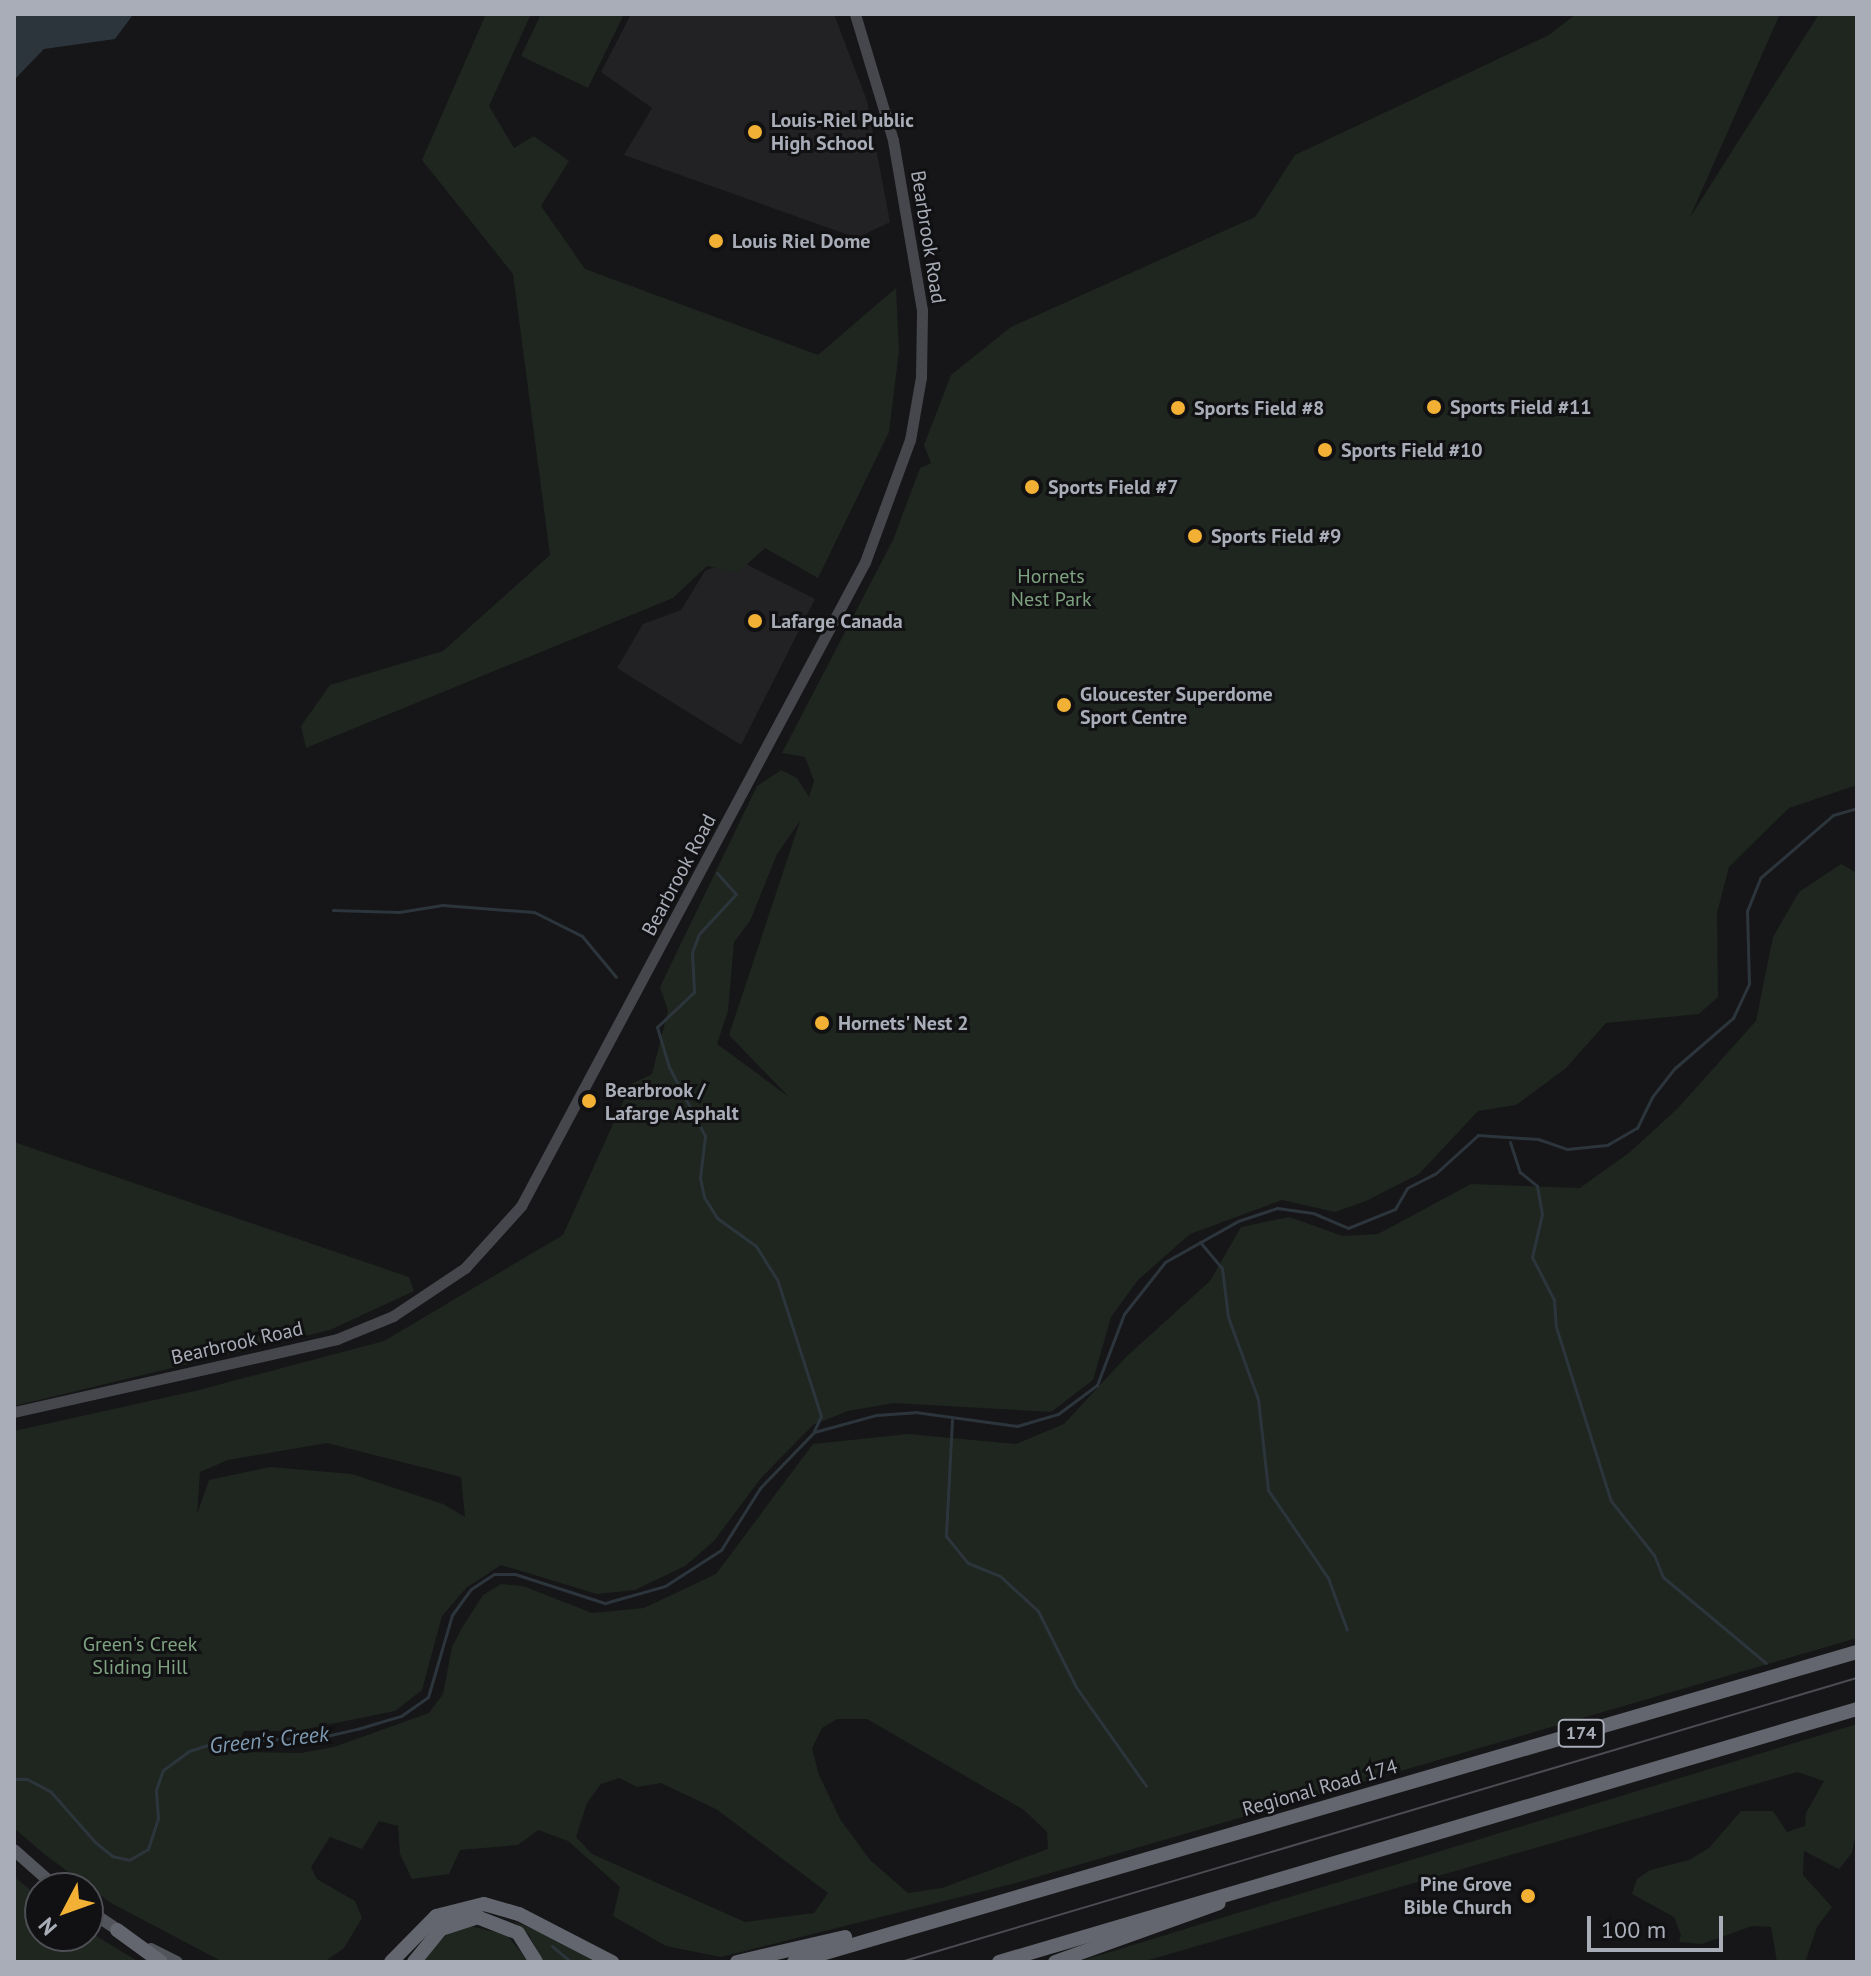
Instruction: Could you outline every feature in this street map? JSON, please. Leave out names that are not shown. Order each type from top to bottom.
[{"type":"highway","name":"Regional Road 174","points":[[794,1962],[1857,1652]]},
{"type":"highway","points":[[999,1962],[1857,1709]]},
{"type":"highway","points":[[1055,1962],[1309,1870]]},
{"type":"highway","points":[[391,1962],[436,1916],[484,1904],[519,1914],[612,1962]]},
{"type":"highway","points":[[737,1962],[955,1914]]},
{"type":"highway","points":[[414,1962],[441,1929],[477,1917],[518,1933],[536,1962]]},
{"type":"highway","points":[[117,1930],[161,1962]]},
{"type":"main road","points":[[14,1850],[39,1872]]},
{"type":"main road","points":[[104,1921],[177,1962]]},
{"type":"street","name":"Bearbrook Road","points":[[14,1412],[337,1339],[393,1316],[465,1268],[521,1206],[865,562],[910,440],[921,377],[922,310],[893,140],[855,14]]},
{"type":"shaded area","points":[[14,14],[132,16],[115,39],[44,49],[14,80]]},
{"type":"shaded area","name":"Louis-Riel Public High School","points":[[631,14],[834,14],[867,101],[890,222],[857,238],[624,155],[652,108],[601,72]]},
{"type":"shaded area","points":[[736,559],[815,599],[741,745],[617,668],[643,624],[681,610],[705,571]]},
{"type":"green space","points":[[486,14],[531,14],[489,106],[514,148],[534,136],[569,161],[541,206],[585,269],[818,355],[896,288],[899,351],[889,432],[818,578],[765,548],[737,573],[707,566],[673,598],[306,748],[301,726],[330,685],[443,651],[550,555],[513,274],[422,160]]},
{"type":"green space","points":[[541,14],[624,14],[588,88],[521,56]]},
{"type":"green space","points":[[1576,14],[1780,14],[1689,219],[1819,14],[1857,14],[1857,785],[1789,808],[1729,867],[1717,913],[1718,997],[1699,1014],[1606,1023],[1565,1069],[1516,1105],[1478,1111],[1419,1174],[1366,1201],[1335,1212],[1282,1200],[1190,1234],[1138,1280],[1111,1317],[1093,1380],[1051,1412],[894,1403],[848,1411],[813,1425],[761,1478],[714,1541],[685,1566],[635,1590],[597,1594],[501,1565],[466,1588],[442,1616],[422,1690],[395,1711],[296,1731],[244,1731],[233,1752],[301,1753],[334,1747],[429,1713],[443,1694],[452,1647],[462,1628],[483,1595],[501,1584],[523,1586],[592,1613],[644,1608],[716,1574],[813,1444],[908,1434],[1016,1444],[1064,1424],[1126,1357],[1210,1281],[1241,1227],[1289,1217],[1343,1236],[1378,1234],[1471,1184],[1580,1188],[1630,1152],[1677,1109],[1756,1021],[1773,937],[1799,892],[1841,864],[1857,873],[1857,1638],[1016,1883],[721,1957],[666,1946],[613,1916],[620,1887],[568,1841],[538,1830],[518,1845],[460,1850],[449,1874],[412,1879],[400,1854],[398,1826],[379,1821],[362,1849],[330,1837],[311,1867],[317,1879],[355,1901],[362,1918],[344,1948],[324,1962],[223,1962],[111,1903],[104,1898],[104,1872],[69,1872],[14,1828],[14,1431],[195,1391],[384,1341],[563,1235],[631,1084],[652,1074],[668,1011],[660,987],[757,786],[781,770],[797,778],[809,797],[814,781],[805,757],[782,753],[893,540],[920,468],[931,463],[924,445],[951,375],[1011,327],[1255,217],[1295,155],[1549,35]],"holes":[[[800,821],[729,1035],[789,1097],[717,1044],[728,1011],[734,942],[750,921],[777,854]],[[327,1443],[461,1477],[465,1517],[443,1504],[352,1474],[270,1467],[209,1480],[197,1514],[200,1472],[228,1460]],[[837,1719],[867,1719],[1024,1810],[1047,1832],[1048,1849],[942,1888],[908,1893],[870,1860],[840,1819],[819,1775],[812,1748],[822,1728]],[[619,1778],[637,1787],[661,1783],[716,1809],[828,1893],[814,1913],[745,1922],[592,1854],[576,1837],[587,1803],[601,1784]]]},
{"type":"green space","points":[[14,1142],[409,1277],[414,1291],[330,1330],[14,1406]]},
{"type":"green space","points":[[1857,1724],[1857,1827],[1852,1853],[1839,1869],[1804,1851],[1803,1875],[1832,1907],[1817,1927],[1805,1962],[1777,1962],[1771,1927],[1752,1926],[1702,1944],[1679,1942],[1681,1935],[1674,1917],[1632,1894],[1637,1879],[1650,1870],[1689,1860],[1709,1848],[1741,1811],[1773,1811],[1787,1832],[1805,1826],[1806,1813],[1824,1781],[1797,1772],[1142,1962],[1077,1962]]},
{"type":"green space","points":[[14,1877],[24,1885],[24,1952],[104,1952],[104,1941],[139,1962],[14,1962]]},
{"type":"green space","points":[[513,1921],[597,1962],[543,1962],[529,1935]]},
{"type":"green space","points":[[470,1926],[507,1935],[529,1962],[421,1962],[447,1934]]},
{"type":"waterway","name":"Green's Creek","points":[[14,1779],[27,1779],[51,1792],[95,1842],[112,1856],[129,1860],[148,1849],[158,1819],[156,1790],[163,1770],[189,1751],[216,1742],[322,1737],[401,1716],[428,1697],[452,1615],[471,1589],[494,1574],[515,1574],[605,1603],[665,1586],[721,1550],[760,1488],[814,1432],[876,1415],[915,1412],[1017,1426],[1058,1414],[1097,1385],[1124,1314],[1165,1262],[1238,1221],[1277,1208],[1313,1213],[1348,1228],[1395,1209],[1407,1188],[1435,1174],[1478,1135],[1538,1139],[1567,1149],[1607,1145],[1637,1128],[1652,1097],[1675,1068],[1733,1018],[1749,983],[1747,911],[1760,878],[1833,815],[1857,808]]},
{"type":"waterway","points":[[717,873],[736,894],[699,934],[692,952],[694,992],[657,1027],[669,1067],[705,1136],[700,1178],[704,1197],[717,1218],[756,1246],[777,1279],[821,1416],[814,1431]]},
{"type":"waterway","points":[[333,910],[399,912],[442,905],[534,912],[582,936],[616,977]]},
{"type":"waterway","points":[[1510,1142],[1520,1172],[1537,1186],[1542,1214],[1532,1257],[1554,1300],[1556,1327],[1611,1501],[1654,1555],[1663,1577],[1766,1663]]},
{"type":"waterway","points":[[1200,1242],[1222,1268],[1228,1317],[1258,1399],[1268,1490],[1328,1578],[1347,1630]]},
{"type":"waterway","points":[[952,1420],[946,1536],[968,1563],[1000,1576],[1038,1611],[1076,1687],[1146,1786]]},
{"type":"waterway","points":[[552,1946],[571,1962]]},
{"type":"tram line","points":[[901,1962],[1857,1678]]},
{"type":"place","name":"Louis-Riel Public High School","points":[[755,132]]},
{"type":"place","name":"Louis Riel Dome","points":[[716,241]]},
{"type":"place","name":"Sports Field #11","points":[[1434,407]]},
{"type":"place","name":"Sports Field #8","points":[[1178,408]]},
{"type":"place","name":"Sports Field #10","points":[[1325,450]]},
{"type":"place","name":"Sports Field #7","points":[[1032,487]]},
{"type":"place","name":"Sports Field #9","points":[[1195,536]]},
{"type":"place","name":"Lafarge Canada","points":[[755,621]]},
{"type":"place","name":"Gloucester Superdome Sport Centre","points":[[1064,705]]},
{"type":"place","name":"Hornets' Nest 2","points":[[822,1023]]},
{"type":"place","name":"Bearbrook / Lafarge Asphalt","points":[[589,1101]]},
{"type":"place","name":"Pine Grove Bible Church","points":[[1528,1896]]},
{"type":"park label","name":"Hornets Nest Park","points":[[1051,588]]},
{"type":"park label","name":"Green's Creek Sliding Hill","points":[[140,1656]]}]
